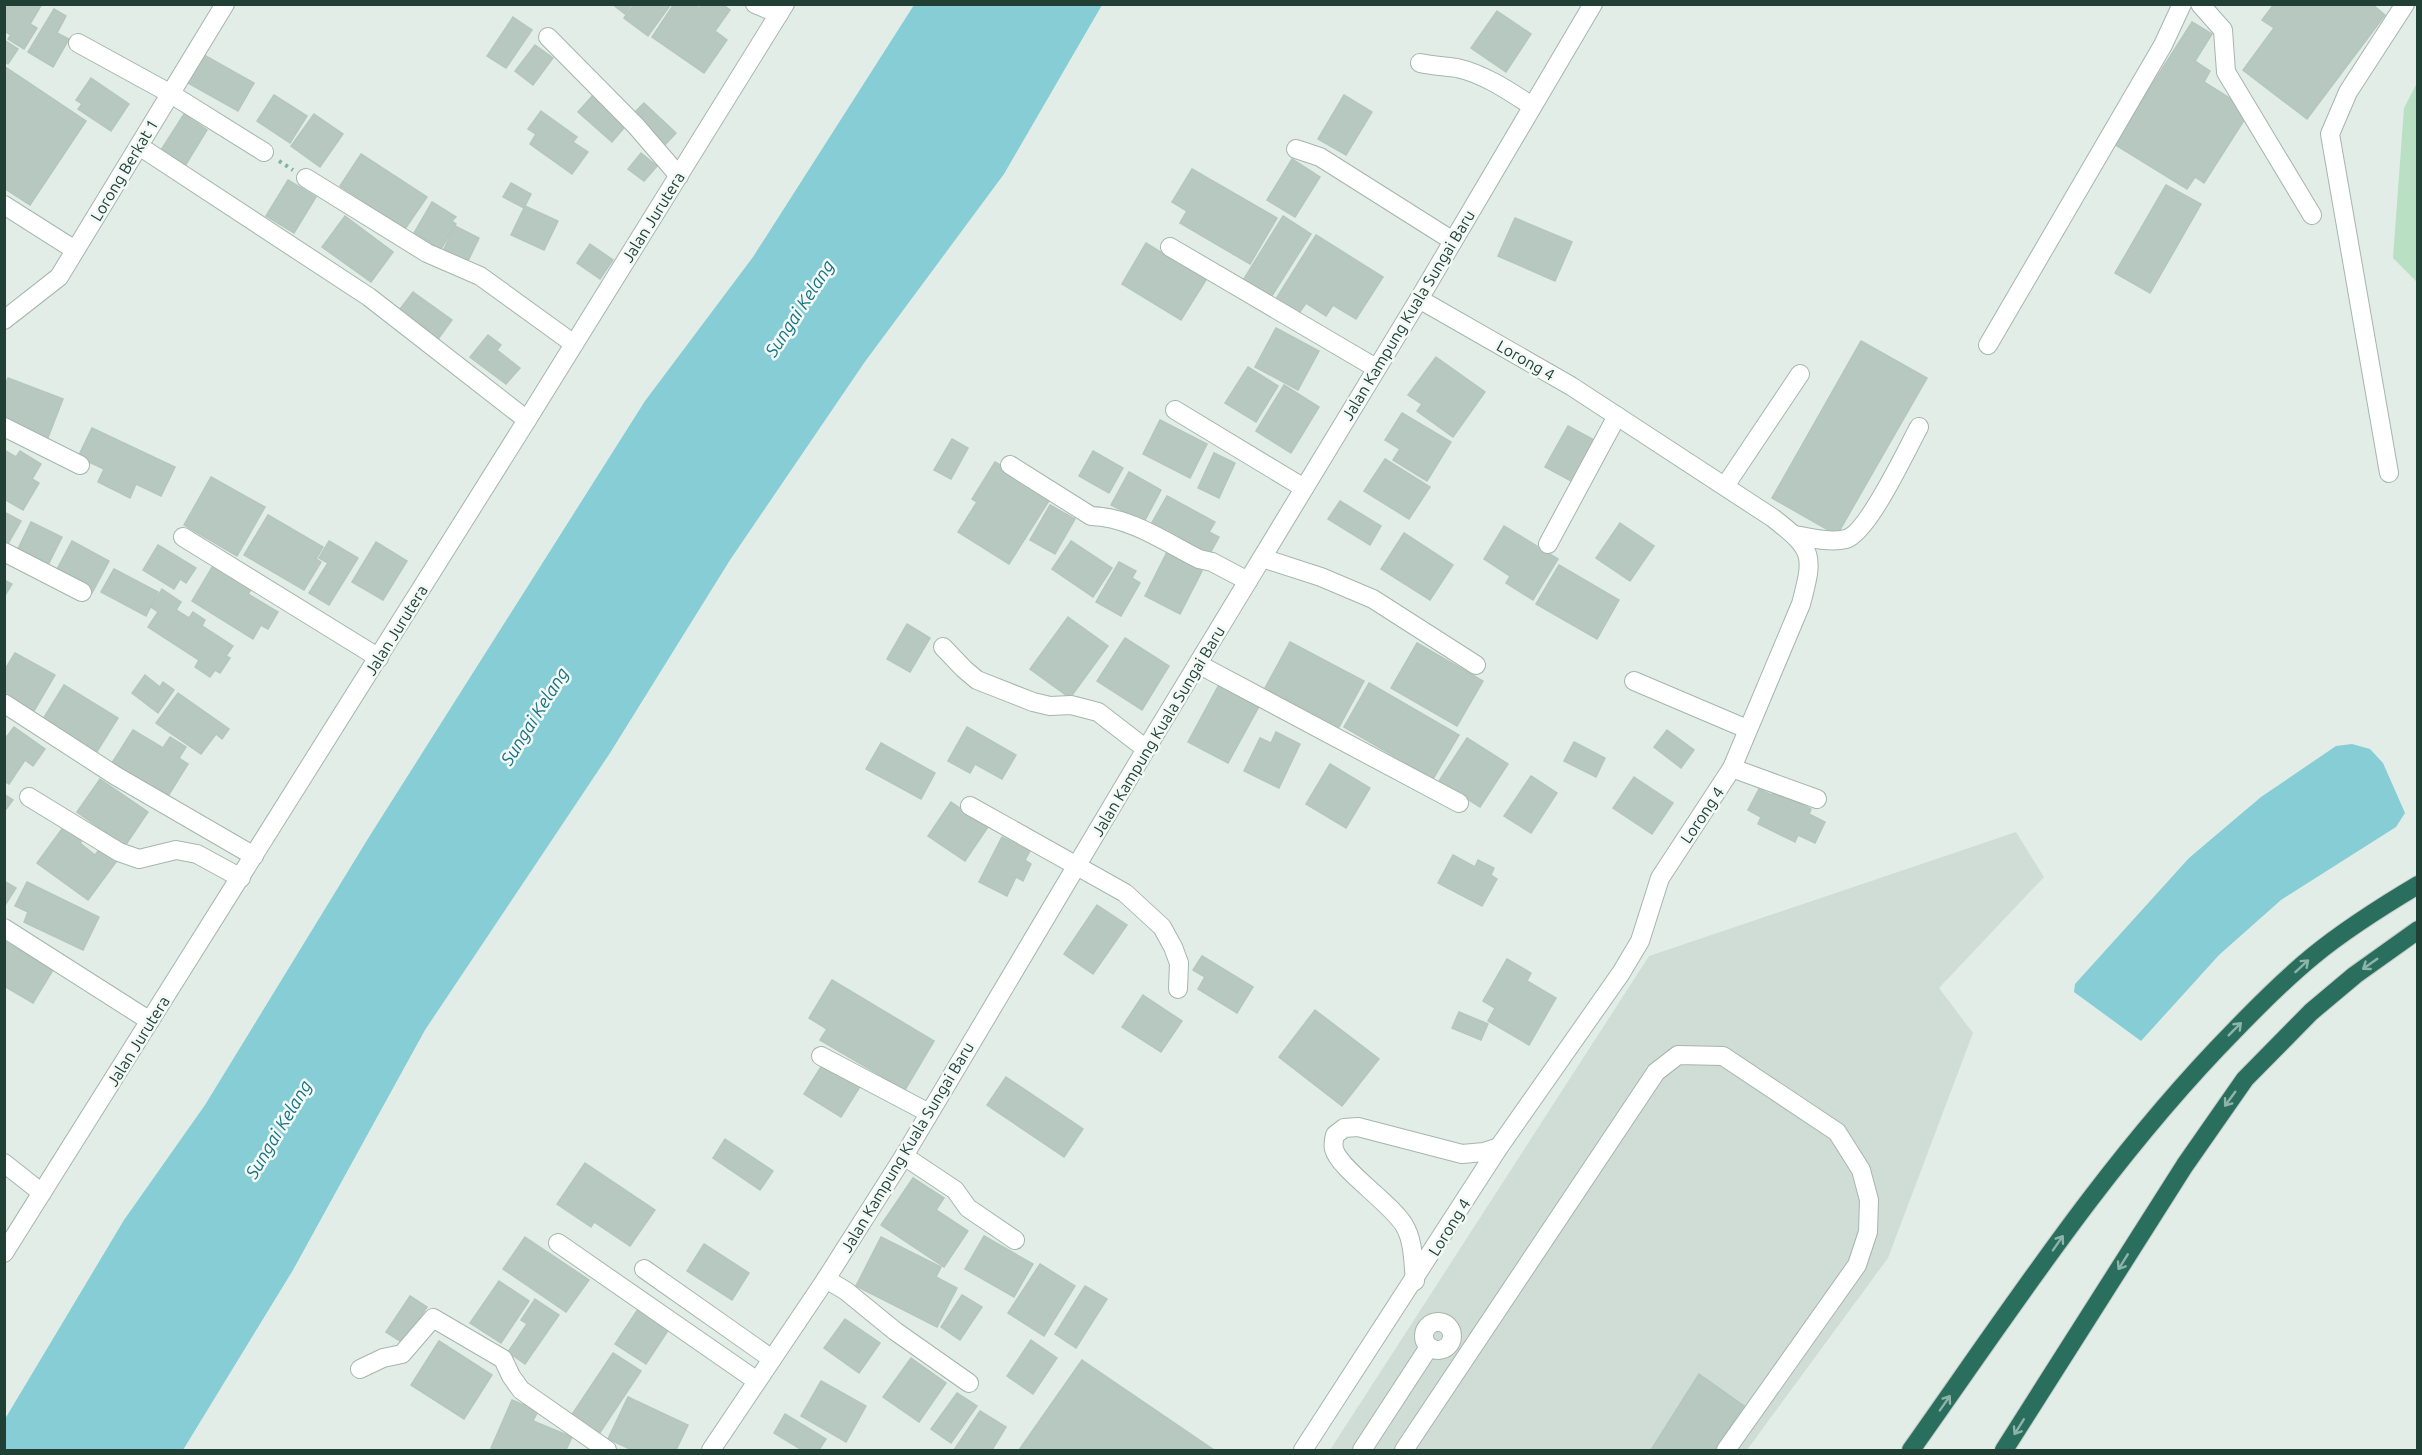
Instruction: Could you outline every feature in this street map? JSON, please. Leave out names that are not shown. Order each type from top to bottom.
[{"type":"highway","points":[[1911,1450],[2063,1236],[2142,1131],[2200,1065],[2259,1005],[2312,956],[2364,918],[2418,885]]},
{"type":"highway","points":[[2004,1450],[2186,1165],[2245,1079],[2311,1012],[2355,975],[2418,930]]},
{"type":"street","name":"Lorong Berkat 1","points":[[4,320],[59,277],[225,4]]},
{"type":"street","points":[[755,4],[782,9]]},
{"type":"street","name":"Jalan Kampung Kuala Sungai Baru","points":[[711,1450],[826,1279],[904,1156],[1146,749],[1419,299],[1593,4]]},
{"type":"street","points":[[1988,345],[2163,45],[2182,4]]},
{"type":"street","points":[[2199,4],[2223,30],[2226,72],[2312,215]]},
{"type":"street","points":[[2389,473],[2330,134],[2348,93],[2405,4]]},
{"type":"street","name":"Jalan Jurutera","points":[[4,1253],[10,1230],[42,1193],[379,658],[782,9]]},
{"type":"street","points":[[548,37],[636,126],[679,176]]},
{"type":"street","points":[[78,43],[171,94],[264,152]]},
{"type":"street","points":[[1420,63],[1438,68],[1456,68],[1492,81],[1532,106]]},
{"type":"street","points":[[139,146],[369,297],[527,420]]},
{"type":"street","points":[[1296,149],[1320,157],[1453,241]]},
{"type":"street","points":[[306,178],[427,253],[480,276],[574,344]]},
{"type":"street","points":[[4,205],[75,250]]},
{"type":"street","points":[[1170,247],[1377,368]]},
{"type":"street","name":"Lorong 4","points":[[1303,1450],[1499,1147],[1621,973],[1640,941],[1660,878],[1732,768],[1801,604],[1809,576],[1809,555],[1795,535],[1725,486],[1571,386],[1419,299]]},
{"type":"street","points":[[1725,486],[1800,374]]},
{"type":"street","points":[[1174,410],[1304,488]]},
{"type":"street","points":[[1548,544],[1617,416]]},
{"type":"street","points":[[1795,535],[1825,540],[1846,539],[1856,535],[1868,520],[1919,426]]},
{"type":"street","points":[[4,427],[80,465]]},
{"type":"street","points":[[1010,465],[1091,516],[1107,516],[1123,521],[1198,559],[1212,562],[1248,580]]},
{"type":"street","points":[[183,537],[379,658]]},
{"type":"street","points":[[4,552],[82,592]]},
{"type":"street","points":[[1262,558],[1322,577],[1373,599],[1476,665]]},
{"type":"street","points":[[943,647],[977,680],[1033,702],[1050,706],[1071,705],[1098,712],[1146,749]]},
{"type":"street","points":[[1198,664],[1459,802]]},
{"type":"street","points":[[1635,681],[1747,729]]},
{"type":"street","points":[[5,704],[116,776],[254,856]]},
{"type":"street","points":[[1732,768],[1817,799]]},
{"type":"street","points":[[29,797],[119,852],[139,859],[176,850],[197,854],[241,878]]},
{"type":"street","points":[[970,806],[1125,893],[1162,927],[1179,963],[1178,988]]},
{"type":"street","points":[[4,928],[150,1021]]},
{"type":"street","points":[[1404,1450],[1656,1072],[1678,1055],[1723,1056],[1837,1132],[1861,1170],[1869,1200],[1868,1232],[1857,1265],[1726,1450]]},
{"type":"street","points":[[821,1056],[929,1113]]},
{"type":"street","points":[[1414,1281],[1411,1248],[1406,1228],[1397,1215],[1334,1150],[1335,1135],[1344,1128],[1358,1127],[1462,1154],[1484,1152],[1499,1147]]},
{"type":"street","points":[[904,1156],[955,1191],[968,1208],[1015,1240]]},
{"type":"street","points":[[4,1164],[42,1193]]},
{"type":"street","points":[[558,1243],[757,1381]]},
{"type":"street","points":[[644,1269],[772,1359]]},
{"type":"street","points":[[826,1279],[846,1290],[887,1325],[969,1383]]},
{"type":"street","points":[[360,1369],[383,1358],[402,1354],[433,1318],[503,1359],[521,1390],[608,1450]]},
{"type":"street","points":[[1362,1450],[1429,1347]]},
{"type":"path","points":[[264,152],[306,178]]},
{"type":"shaded area","points":[[2016,832],[2044,877],[1939,988],[1973,1033],[1888,1258],[1747,1450],[1330,1450],[1649,956]]},
{"type":"green space","points":[[2417,83],[2417,282],[2393,258],[2404,108]]},
{"type":"water","name":"Sungai Kelang","points":[[914,5],[1102,5],[1004,174],[864,363],[730,560],[610,753],[425,1030],[293,1270],[183,1450],[5,1450],[5,1419],[124,1220],[205,1105],[369,837],[645,401],[753,257]]},
{"type":"water","points":[[2352,744],[2370,749],[2383,763],[2405,813],[2396,827],[2281,900],[2219,955],[2141,1041],[2074,992],[2075,984],[2189,858],[2261,797],[2336,746]]},
{"type":"building","points":[[4,4],[42,4],[30,24],[37,28],[24,49],[8,39],[11,35],[4,31]]},
{"type":"building","points":[[612,4],[632,4],[625,14]]},
{"type":"building","points":[[634,4],[671,4],[648,36],[624,18]]},
{"type":"building","points":[[674,4],[694,4],[699,8],[702,4],[722,4],[730,10],[715,31],[727,40],[704,73],[652,37]]},
{"type":"building","points":[[2274,4],[2372,4],[2385,15],[2307,119],[2243,70],[2274,28],[2262,20]]},
{"type":"building","points":[[54,9],[66,16],[57,33],[69,39],[53,67],[28,52]]},
{"type":"building","points":[[1497,11],[1531,34],[1506,72],[1471,48]]},
{"type":"building","points":[[513,17],[532,30],[506,68],[487,56]]},
{"type":"building","points":[[2192,22],[2212,34],[2195,61],[2210,71],[2204,82],[2250,111],[2204,183],[2195,177],[2187,189],[2114,144]]},
{"type":"building","points":[[4,40],[18,49],[8,64],[4,61]]},
{"type":"building","points":[[535,45],[553,58],[533,85],[515,71]]},
{"type":"building","points":[[204,55],[254,83],[238,111],[188,83]]},
{"type":"building","points":[[4,66],[86,121],[30,205],[4,188]]},
{"type":"building","points":[[91,78],[129,104],[111,131],[78,109],[82,104],[76,100]]},
{"type":"building","points":[[594,94],[628,123],[612,142],[578,112]]},
{"type":"building","points":[[274,95],[307,116],[290,143],[257,121]]},
{"type":"building","points":[[1344,95],[1372,112],[1346,155],[1318,139]]},
{"type":"building","points":[[644,103],[676,133],[662,148],[630,117]]},
{"type":"building","points":[[541,111],[577,137],[573,142],[588,152],[572,174],[530,144],[536,134],[528,129]]},
{"type":"building","points":[[184,114],[207,130],[185,166],[161,150]]},
{"type":"building","points":[[314,114],[343,134],[320,167],[291,146]]},
{"type":"building","points":[[641,153],[657,166],[644,181],[628,169]]},
{"type":"building","points":[[361,154],[427,197],[405,229],[340,186]]},
{"type":"building","points":[[1292,159],[1320,177],[1295,217],[1267,200]]},
{"type":"building","points":[[1192,169],[1277,218],[1250,264],[1180,223],[1187,211],[1172,202]]},
{"type":"building","points":[[288,180],[316,197],[294,233],[266,216]]},
{"type":"building","points":[[511,183],[531,194],[524,208],[503,197]]},
{"type":"building","points":[[2166,185],[2201,204],[2150,293],[2115,273]]},
{"type":"building","points":[[432,202],[456,217],[452,221],[456,224],[441,249],[414,233]]},
{"type":"building","points":[[525,206],[558,221],[544,250],[511,235]]},
{"type":"building","points":[[345,216],[393,252],[371,282],[322,247]]},
{"type":"building","points":[[1283,216],[1311,234],[1270,299],[1242,282]]},
{"type":"building","points":[[1515,218],[1572,242],[1555,281],[1498,256]]},
{"type":"building","points":[[455,226],[479,238],[467,263],[443,251]]},
{"type":"building","points":[[1316,235],[1383,277],[1356,319],[1333,305],[1326,316],[1306,303],[1297,316],[1274,302]]},
{"type":"building","points":[[1146,243],[1206,280],[1181,320],[1122,284]]},
{"type":"building","points":[[590,244],[613,260],[600,279],[577,263]]},
{"type":"building","points":[[413,292],[452,320],[436,342],[397,313]]},
{"type":"building","points":[[1276,328],[1319,351],[1298,390],[1255,367]]},
{"type":"building","points":[[488,335],[501,345],[497,350],[520,368],[506,384],[470,357]]},
{"type":"building","points":[[1861,341],[1927,378],[1837,535],[1772,498]]},
{"type":"building","points":[[1436,357],[1485,392],[1453,437],[1417,411],[1422,404],[1408,395]]},
{"type":"building","points":[[1248,367],[1278,386],[1256,422],[1225,403]]},
{"type":"building","points":[[8,378],[63,399],[47,440],[4,424],[4,388]]},
{"type":"building","points":[[1284,385],[1319,407],[1291,453],[1256,431]]},
{"type":"building","points":[[1402,413],[1451,442],[1427,481],[1393,460],[1400,449],[1385,440]]},
{"type":"building","points":[[1160,420],[1207,444],[1190,478],[1143,454]]},
{"type":"building","points":[[1568,426],[1596,441],[1573,482],[1545,467]]},
{"type":"building","points":[[92,428],[175,467],[161,496],[136,484],[130,498],[98,482],[104,469],[78,457]]},
{"type":"building","points":[[952,439],[968,448],[951,479],[934,470]]},
{"type":"building","points":[[4,450],[16,457],[20,451],[41,464],[32,479],[39,483],[23,510],[4,499]]},
{"type":"building","points":[[1093,451],[1123,468],[1109,493],[1079,476]]},
{"type":"building","points":[[1214,453],[1235,463],[1219,498],[1198,488]]},
{"type":"building","points":[[1385,459],[1430,487],[1409,519],[1364,491]]},
{"type":"building","points":[[995,462],[1052,496],[1009,564],[958,532],[977,502],[972,499]]},
{"type":"building","points":[[1129,472],[1161,490],[1144,522],[1111,505]]},
{"type":"building","points":[[211,477],[265,507],[237,556],[184,525]]},
{"type":"building","points":[[1167,496],[1215,522],[1209,532],[1219,537],[1207,559],[1150,526]]},
{"type":"building","points":[[1340,501],[1381,526],[1370,545],[1328,519]]},
{"type":"building","points":[[1050,505],[1075,519],[1055,554],[1030,540]]},
{"type":"building","points":[[4,512],[21,521],[5,549],[4,549]]},
{"type":"building","points":[[268,515],[323,547],[316,559],[321,562],[304,590],[244,555]]},
{"type":"building","points":[[31,522],[62,537],[46,569],[16,553]]},
{"type":"building","points":[[1620,523],[1654,546],[1630,581],[1596,558]]},
{"type":"building","points":[[1504,526],[1558,559],[1533,600],[1506,583],[1510,576],[1484,559]]},
{"type":"building","points":[[1404,533],[1453,565],[1430,600],[1381,569]]},
{"type":"building","points":[[72,541],[109,561],[92,593],[55,573]]},
{"type":"building","points":[[329,541],[358,558],[329,605],[309,593],[328,563],[319,558]]},
{"type":"building","points":[[1071,541],[1112,568],[1093,597],[1052,569]]},
{"type":"building","points":[[376,542],[407,561],[383,600],[352,582]]},
{"type":"building","points":[[158,545],[196,568],[186,583],[180,579],[174,589],[143,570]]},
{"type":"building","points":[[1167,552],[1202,571],[1180,614],[1145,596]]},
{"type":"building","points":[[1119,562],[1136,571],[1132,578],[1140,583],[1121,616],[1096,602]]},
{"type":"building","points":[[214,564],[253,587],[248,594],[278,612],[268,629],[261,625],[253,639],[192,601]]},
{"type":"building","points":[[1559,565],[1619,600],[1597,639],[1536,604]]},
{"type":"building","points":[[114,569],[158,592],[146,616],[101,592]]},
{"type":"building","points":[[4,580],[12,584],[4,597]]},
{"type":"building","points":[[162,589],[181,602],[176,610],[189,618],[193,612],[205,620],[202,626],[233,646],[226,656],[230,658],[220,673],[215,670],[210,677],[195,667],[199,660],[148,627],[158,612],[151,607]]},
{"type":"building","points":[[1068,617],[1108,646],[1070,698],[1030,669]]},
{"type":"building","points":[[907,624],[930,638],[910,672],[887,659]]},
{"type":"building","points":[[1125,638],[1169,666],[1142,710],[1097,681]]},
{"type":"building","points":[[1290,642],[1364,681],[1339,727],[1265,688]]},
{"type":"building","points":[[1417,643],[1483,681],[1457,726],[1391,688]]},
{"type":"building","points":[[15,653],[55,675],[34,711],[4,694],[4,671]]},
{"type":"building","points":[[145,675],[160,687],[163,682],[174,690],[158,713],[132,693]]},
{"type":"building","points":[[1222,679],[1262,701],[1228,763],[1188,742]]},
{"type":"building","points":[[1369,683],[1459,735],[1433,779],[1344,727]]},
{"type":"building","points":[[64,685],[118,718],[93,758],[40,724]]},
{"type":"building","points":[[178,693],[229,729],[222,739],[216,734],[201,754],[156,723]]},
{"type":"building","points":[[14,727],[45,749],[33,766],[25,760],[9,784],[4,781],[4,740]]},
{"type":"building","points":[[967,727],[1016,755],[1002,779],[975,764],[970,773],[948,761]]},
{"type":"building","points":[[133,730],[163,748],[170,737],[186,747],[179,758],[188,764],[165,801],[110,766]]},
{"type":"building","points":[[1667,730],[1694,750],[1681,768],[1654,747]]},
{"type":"building","points":[[1276,732],[1300,744],[1279,788],[1244,771],[1260,738],[1271,743]]},
{"type":"building","points":[[1467,738],[1508,764],[1480,807],[1439,781]]},
{"type":"building","points":[[1574,742],[1605,758],[1596,777],[1564,761]]},
{"type":"building","points":[[881,743],[935,773],[921,799],[866,769]]},
{"type":"building","points":[[1330,764],[1370,788],[1346,828],[1306,804]]},
{"type":"building","points":[[1531,776],[1557,793],[1531,833],[1504,816]]},
{"type":"building","points":[[1634,777],[1673,803],[1652,834],[1613,808]]},
{"type":"building","points":[[100,779],[148,812],[125,846],[77,812]]},
{"type":"building","points":[[1759,789],[1772,795],[1774,790],[1811,809],[1809,814],[1825,822],[1815,843],[1798,835],[1795,842],[1758,824],[1761,817],[1748,810]]},
{"type":"building","points":[[4,794],[13,800],[4,812]]},
{"type":"building","points":[[951,802],[988,827],[965,861],[928,836]]},
{"type":"building","points":[[67,822],[85,836],[80,843],[95,855],[102,846],[119,858],[88,900],[37,863]]},
{"type":"building","points":[[1002,837],[1030,851],[1025,860],[1031,864],[1023,881],[1016,877],[1007,896],[979,882]]},
{"type":"building","points":[[1453,855],[1475,867],[1478,860],[1494,868],[1491,875],[1497,879],[1482,906],[1438,883]]},
{"type":"building","points":[[4,881],[16,888],[4,907]]},
{"type":"building","points":[[27,882],[99,917],[83,950],[24,922],[28,912],[15,906]]},
{"type":"building","points":[[1097,905],[1127,925],[1093,974],[1064,954]]},
{"type":"building","points":[[4,941],[53,970],[33,1003],[4,986]]},
{"type":"building","points":[[1202,956],[1253,987],[1237,1013],[1198,989],[1205,977],[1193,970]]},
{"type":"building","points":[[1507,959],[1531,973],[1527,981],[1556,998],[1529,1045],[1488,1021],[1495,1008],[1483,1001]]},
{"type":"building","points":[[832,980],[934,1041],[905,1090],[820,1040],[827,1029],[809,1018]]},
{"type":"building","points":[[1143,995],[1182,1021],[1161,1052],[1122,1027]]},
{"type":"building","points":[[1315,1010],[1379,1059],[1342,1106],[1279,1057]]},
{"type":"building","points":[[1459,1012],[1488,1024],[1481,1040],[1452,1028]]},
{"type":"building","points":[[824,1062],[861,1085],[841,1117],[804,1094]]},
{"type":"building","points":[[1006,1077],[1083,1129],[1064,1157],[987,1105]]},
{"type":"building","points":[[725,1139],[773,1171],[760,1190],[713,1158]]},
{"type":"building","points":[[585,1163],[655,1210],[630,1246],[594,1222],[591,1227],[557,1204]]},
{"type":"building","points":[[913,1178],[944,1198],[936,1210],[968,1231],[944,1267],[881,1225]]},
{"type":"building","points":[[984,1236],[1033,1264],[1014,1297],[965,1269]]},
{"type":"building","points":[[525,1237],[589,1280],[566,1312],[503,1269]]},
{"type":"building","points":[[881,1237],[941,1267],[936,1277],[957,1288],[937,1327],[856,1286]]},
{"type":"building","points":[[704,1244],[749,1273],[732,1300],[687,1271]]},
{"type":"building","points":[[1040,1264],[1075,1286],[1044,1336],[1008,1313]]},
{"type":"building","points":[[499,1281],[529,1301],[501,1343],[470,1323]]},
{"type":"building","points":[[1085,1286],[1107,1299],[1076,1348],[1055,1334]]},
{"type":"building","points":[[962,1295],[982,1307],[960,1340],[941,1327]]},
{"type":"building","points":[[410,1296],[427,1307],[403,1343],[386,1332]]},
{"type":"building","points":[[535,1299],[559,1315],[525,1364],[508,1352],[527,1324],[521,1320]]},
{"type":"building","points":[[638,1309],[669,1329],[646,1364],[615,1344]]},
{"type":"building","points":[[845,1319],[880,1343],[859,1373],[824,1348]]},
{"type":"building","points":[[1031,1340],[1057,1358],[1033,1394],[1007,1376]]},
{"type":"building","points":[[439,1341],[492,1375],[464,1419],[411,1385]]},
{"type":"building","points":[[613,1353],[641,1371],[599,1434],[571,1416]]},
{"type":"building","points":[[911,1358],[946,1383],[919,1422],[883,1397]]},
{"type":"building","points":[[1082,1360],[1214,1450],[1159,1450],[1155,1448],[1153,1450],[1019,1450]]},
{"type":"building","points":[[1699,1374],[1744,1406],[1714,1450],[1651,1450]]},
{"type":"building","points":[[821,1381],[866,1406],[846,1442],[801,1416]]},
{"type":"building","points":[[957,1393],[977,1406],[951,1443],[931,1429]]},
{"type":"building","points":[[628,1397],[688,1425],[676,1450],[632,1450],[608,1439]]},
{"type":"building","points":[[512,1400],[538,1411],[533,1421],[572,1437],[566,1450],[497,1450],[491,1448]]},
{"type":"building","points":[[980,1411],[1006,1427],[992,1450],[954,1450]]},
{"type":"building","points":[[785,1414],[826,1439],[819,1450],[802,1450],[774,1433]]}]
